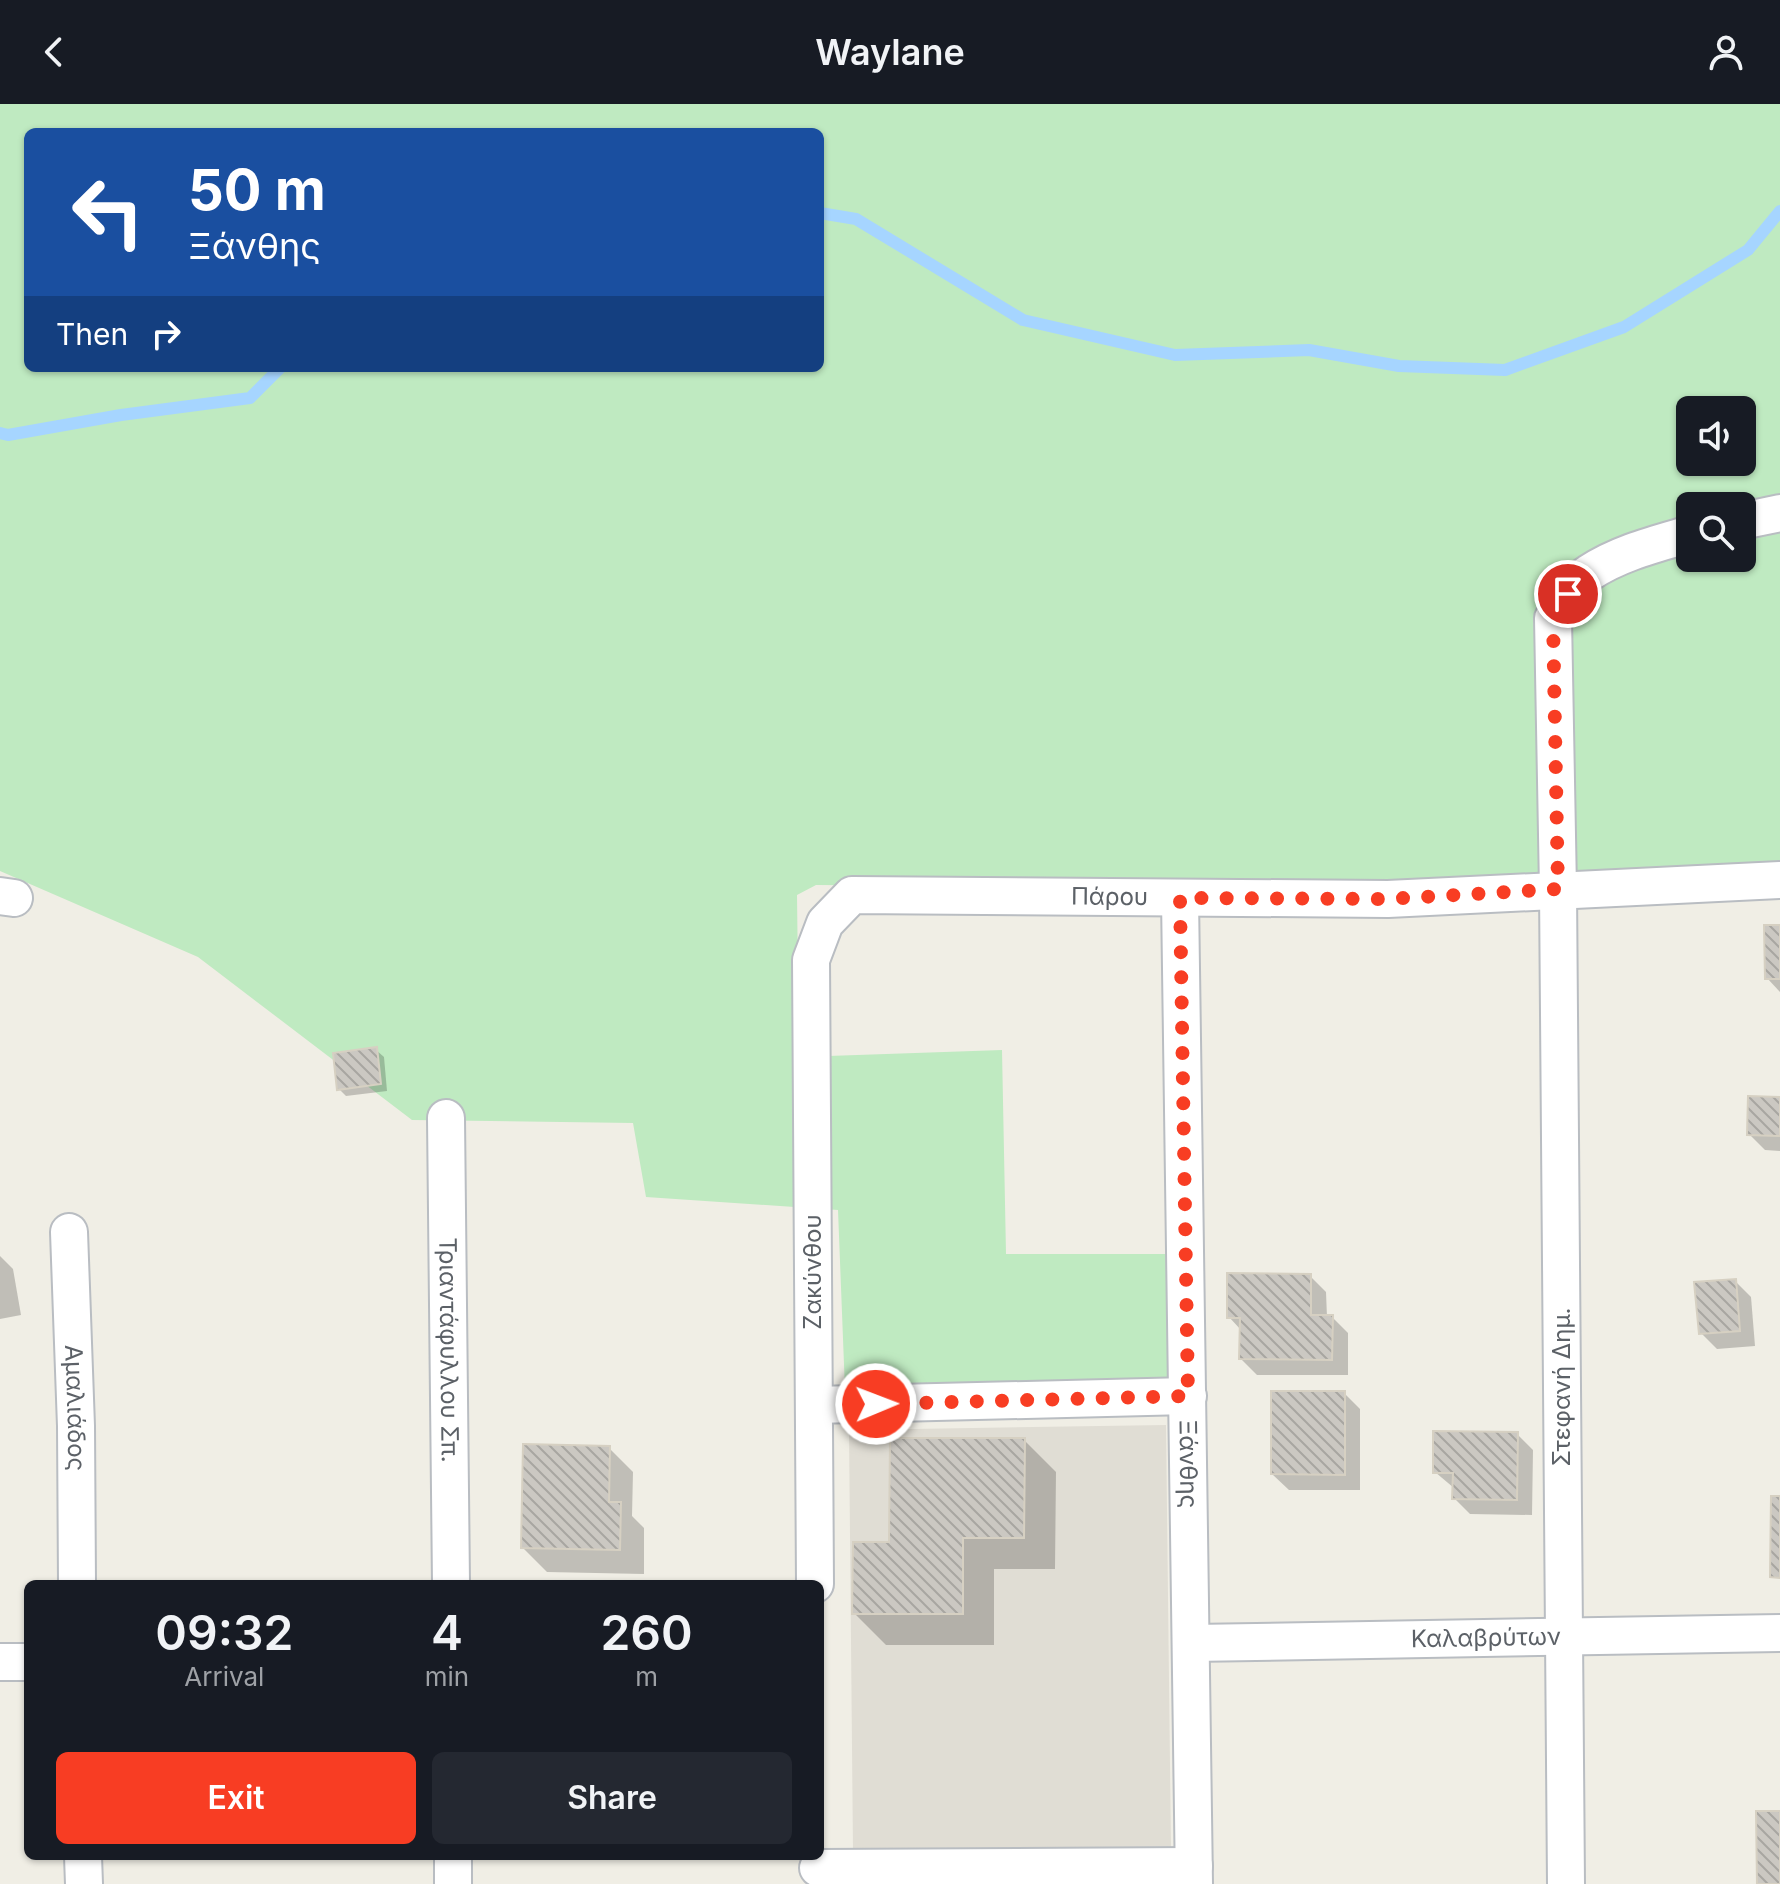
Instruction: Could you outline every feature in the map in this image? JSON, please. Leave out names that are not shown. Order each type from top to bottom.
[{"type":"street","points":[[1756,518],[1780,513]]},
{"type":"street","name":"Στεφανή Δημ.","points":[[1566,1884],[1553,618],[1568,594],[1587,574],[1633,551],[1676,538]]},
{"type":"street","name":"Πάρου","points":[[811,960],[825,923],[852,895],[1388,899],[1780,880]]},
{"type":"street","name":"Ξάνθης","points":[[1180,898],[1194,1875]]},
{"type":"street","name":"Ζακύνθου","points":[[811,960],[815,1580]]},
{"type":"street","name":"Τριαντάφυλλου Σπ.","points":[[446,1118],[451,1580]]},
{"type":"street","name":"Αμαλιάδος","points":[[69,1232],[76,1426],[77,1580]]},
{"type":"street","points":[[814,1405],[1188,1396]]},
{"type":"street","name":"Καλαβρύτων","points":[[1192,1643],[1780,1633]]},
{"type":"street","points":[[0,1662],[24,1662]]},
{"type":"street","points":[[83,1860],[84,1884]]},
{"type":"street","points":[[453,1860],[453,1884]]},
{"type":"street","points":[[818,1869],[1194,1875]]},
{"type":"shaded area","points":[[1166,1425],[1171,1849],[853,1852],[849,1430]]},
{"type":"green space","points":[[0,104],[1780,104],[1780,864],[1369,889],[816,885],[797,895],[799,1057],[1002,1050],[1006,1254],[1179,1254],[1183,1383],[845,1390],[838,1210],[646,1197],[633,1123],[412,1120],[198,957],[0,871]]},
{"type":"building","points":[[1764,925],[1780,925],[1780,979],[1765,979]]},
{"type":"building","points":[[377,1047],[381,1084],[337,1090],[333,1053]]},
{"type":"building","points":[[1748,1096],[1780,1097],[1780,1136],[1747,1135]]},
{"type":"building","points":[[1227,1273],[1311,1274],[1311,1315],[1333,1315],[1332,1360],[1239,1359],[1240,1318],[1227,1318]]},
{"type":"building","points":[[1736,1279],[1740,1331],[1699,1334],[1694,1282]]},
{"type":"building","points":[[1271,1391],[1345,1391],[1345,1475],[1271,1474]]},
{"type":"building","points":[[1433,1431],[1518,1432],[1517,1500],[1452,1499],[1453,1473],[1433,1473]]},
{"type":"building","points":[[890,1438],[1025,1438],[1024,1538],[963,1538],[963,1614],[852,1614],[853,1542],[889,1542]]},
{"type":"building","points":[[523,1444],[610,1446],[609,1502],[621,1502],[620,1550],[521,1548]]},
{"type":"building","points":[[1771,1496],[1780,1496],[1780,1578],[1770,1577]]},
{"type":"building","points":[[1756,1811],[1780,1811],[1780,1884],[1757,1884]]},
{"type":"waterway","points":[[824,214],[856,219],[1023,320],[1175,355],[1309,350],[1399,366],[1505,370],[1624,327],[1748,250],[1780,211]]},
{"type":"waterway","points":[[0,433],[8,435],[121,415],[250,398],[276,372]]},
{"type":"route","points":[[876,1404],[1188,1396],[1180,898],[1388,899],[1558,889],[1553,618],[1568,594]]}]
